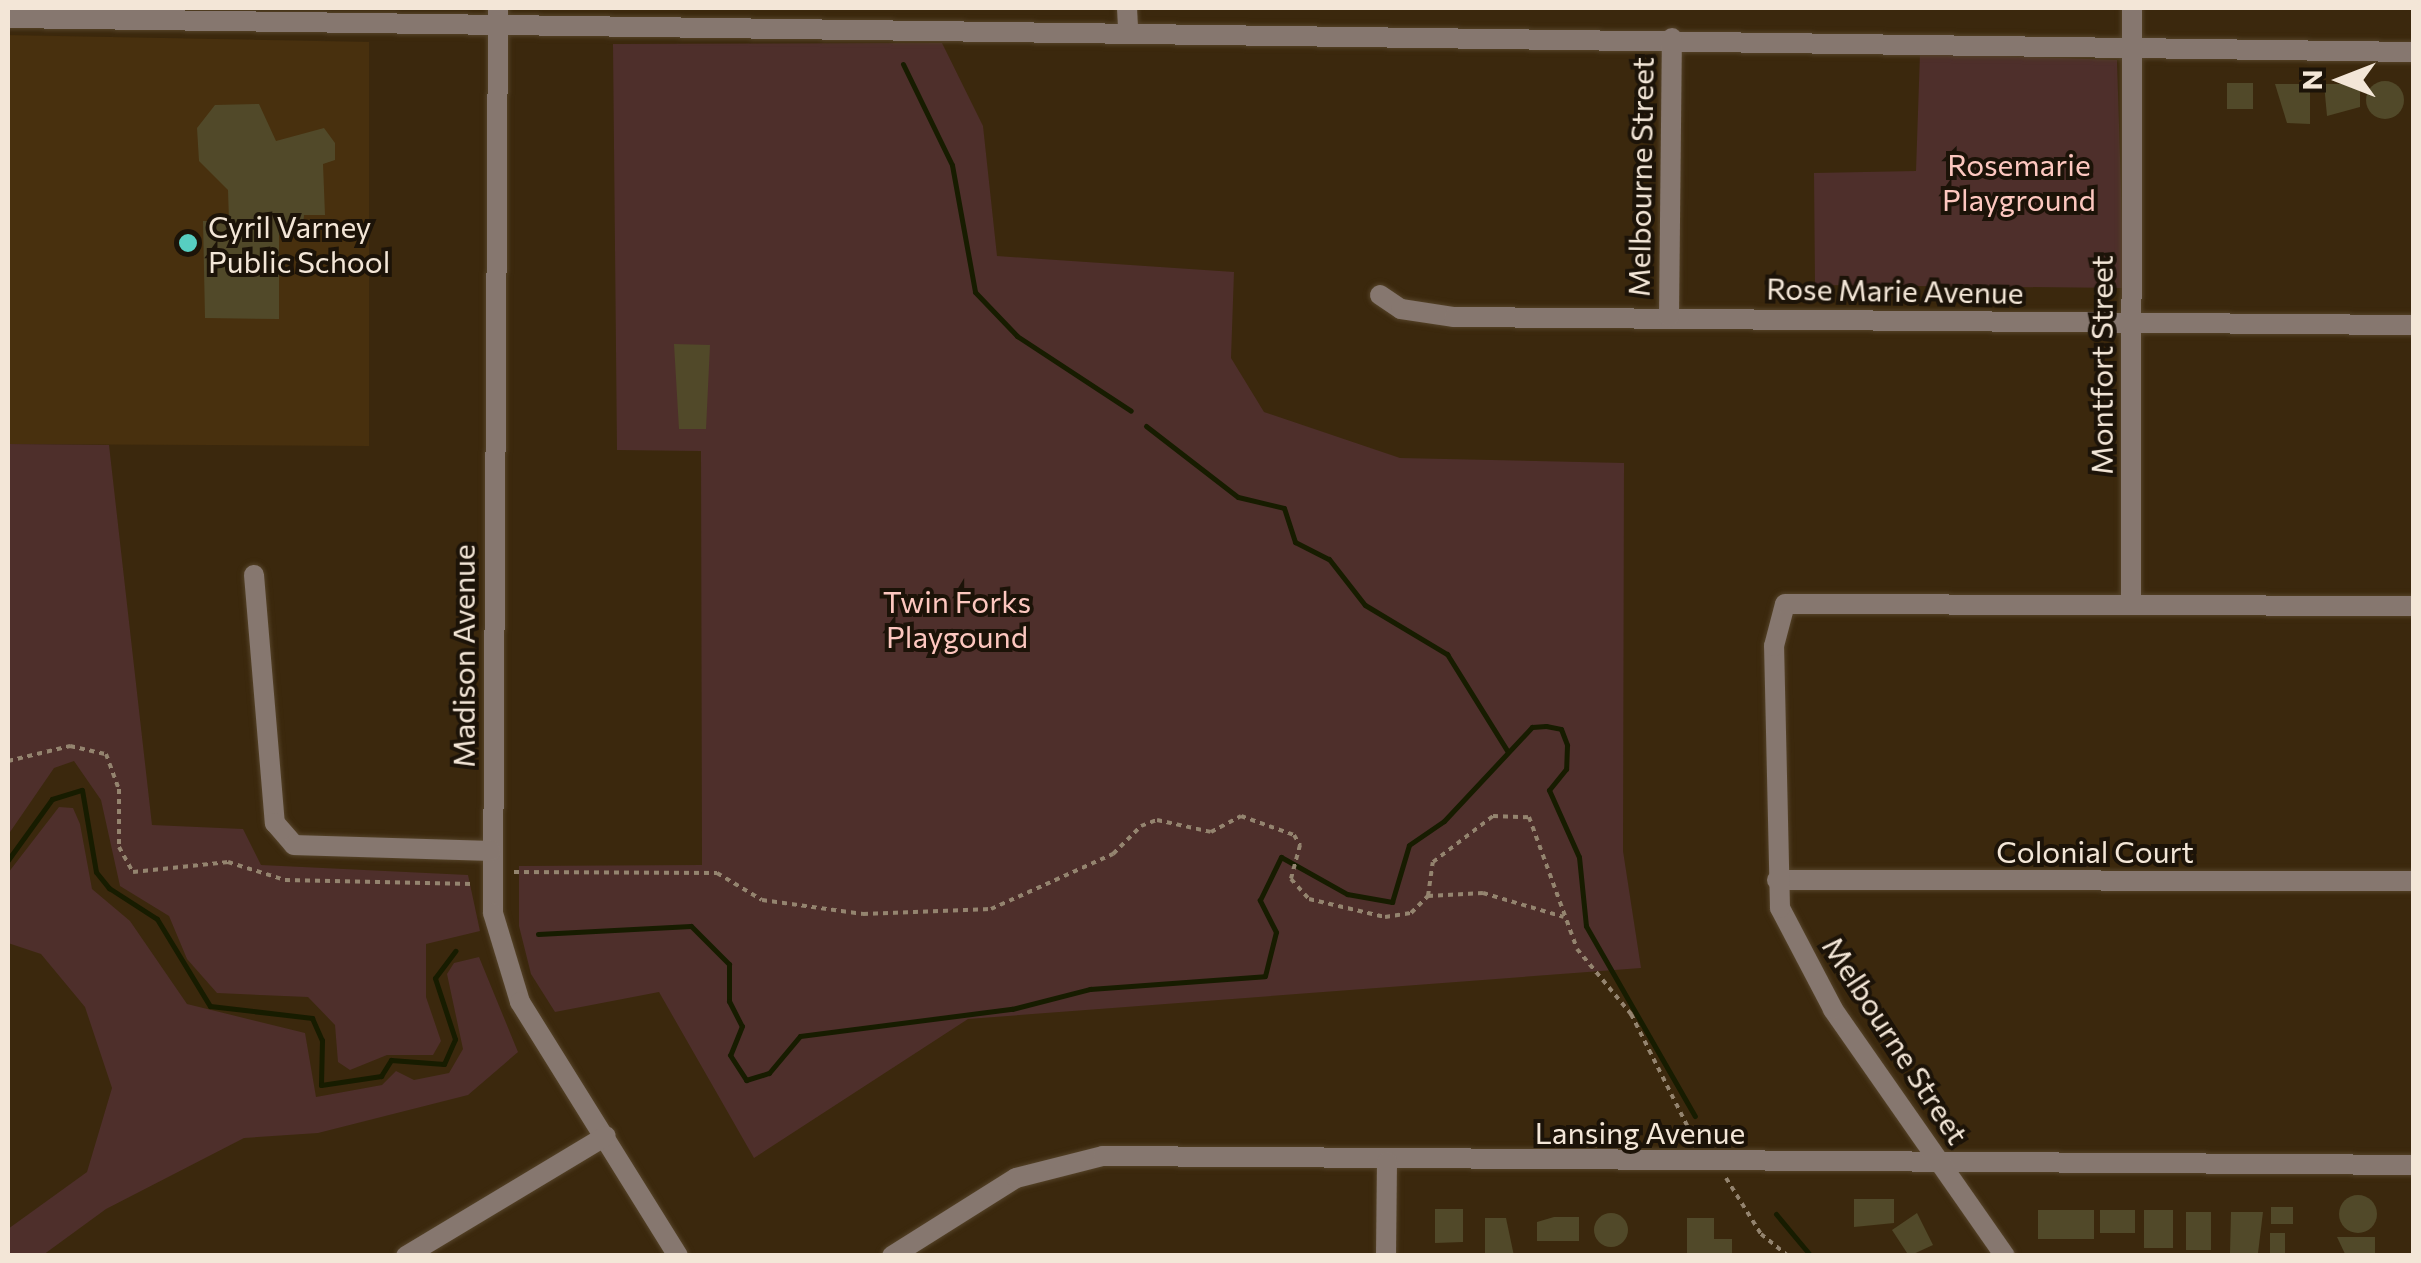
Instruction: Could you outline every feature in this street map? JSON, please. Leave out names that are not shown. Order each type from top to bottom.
[{"type":"street","points":[[1127,8],[1128,30]]},
{"type":"street","name":"Montfort Street","points":[[2131,602],[2132,8]]},
{"type":"street","points":[[8,18],[498,14],[1128,30],[1672,38],[2132,52],[2414,52]]},
{"type":"street","name":"Madison Avenue","points":[[498,14],[491,851],[509,977],[678,1256]]},
{"type":"street","name":"Melbourne Street","points":[[1669,317],[1672,38]]},
{"type":"street","name":"Rose Marie Avenue","points":[[1380,294],[1401,309],[1454,317],[2414,325]]},
{"type":"street","points":[[254,575],[274,823],[294,846],[491,851]]},
{"type":"street","points":[[2131,602],[2414,606]]},
{"type":"street","name":"Melbourne Street","points":[[2004,1256],[1832,1008],[1780,908],[1774,646],[1786,604],[2131,602]]},
{"type":"street","name":"Colonial Court","points":[[1777,880],[2414,881]]},
{"type":"street","points":[[406,1256],[606,1136]]},
{"type":"street","name":"Lansing Avenue","points":[[892,1256],[1016,1178],[1104,1156],[1387,1162],[2414,1165]]},
{"type":"street","points":[[1386,1256],[1387,1162]]},
{"type":"path","points":[[8,761],[70,746],[106,754],[120,790],[119,846],[133,872],[228,862],[286,880],[472,884]]},
{"type":"path","points":[[514,872],[718,873],[762,900],[863,914],[991,908],[1113,854],[1157,820],[1193,833],[1241,816],[1300,845],[1292,879],[1309,899],[1385,917],[1411,913],[1428,896],[1433,862],[1493,816],[1529,817],[1577,949],[1631,1014],[1698,1146],[1716,1162],[1761,1234],[1788,1256]]},
{"type":"path","points":[[1428,896],[1482,893],[1564,917]]},
{"type":"shaded area","name":"Cyril Varney Public School","points":[[8,35],[369,42],[369,446],[8,444]]},
{"type":"green space","name":"Twin Forks Playgound","points":[[942,43],[983,126],[997,256],[1234,272],[1231,358],[1264,412],[1400,458],[1624,463],[1623,851],[1641,968],[968,1019],[754,1158],[659,992],[555,1012],[531,974],[519,926],[519,866],[702,865],[701,451],[617,450],[613,44]]},
{"type":"green space","name":"Rosemarie Playground","points":[[1920,53],[2117,60],[2124,288],[1815,285],[1814,173],[1916,171]]},
{"type":"green space","points":[[8,444],[109,445],[152,825],[243,829],[261,865],[468,875],[480,931],[426,944],[426,997],[441,1041],[433,1055],[387,1055],[350,1070],[338,1062],[335,1025],[308,997],[217,993],[187,959],[169,916],[120,886],[101,800],[74,761],[54,768],[8,835]]},
{"type":"green space","points":[[59,807],[73,808],[80,824],[92,889],[130,921],[187,1004],[305,1033],[316,1097],[382,1085],[396,1071],[414,1080],[449,1073],[463,1049],[447,974],[454,963],[479,957],[518,1052],[468,1095],[318,1133],[244,1138],[106,1209],[43,1255],[8,1255],[8,1229],[87,1172],[112,1088],[85,1007],[41,954],[8,943],[8,873]]},
{"type":"building","points":[[2385,81],[2398,87],[2404,100],[2398,113],[2385,119],[2372,113],[2366,100],[2372,87]]},
{"type":"building","points":[[2227,83],[2253,83],[2253,109],[2227,109]]},
{"type":"building","points":[[2275,84],[2310,84],[2310,124],[2287,123]]},
{"type":"building","points":[[2324,84],[2360,84],[2360,107],[2327,116]]},
{"type":"building","points":[[259,104],[276,141],[324,128],[335,143],[335,160],[323,164],[325,215],[304,215],[302,236],[279,234],[279,319],[205,318],[203,221],[229,221],[228,190],[199,161],[197,128],[215,105]]},
{"type":"building","points":[[674,344],[710,345],[706,429],[679,429]]},
{"type":"building","points":[[2358,1195],[2371,1201],[2377,1214],[2371,1227],[2358,1233],[2345,1227],[2339,1214],[2345,1201]]},
{"type":"building","points":[[1854,1199],[1894,1199],[1894,1223],[1854,1227]]},
{"type":"building","points":[[2271,1207],[2293,1207],[2293,1224],[2271,1224]]},
{"type":"building","points":[[1435,1209],[1463,1209],[1463,1242],[1435,1243]]},
{"type":"building","points":[[2038,1210],[2094,1210],[2094,1239],[2038,1239]]},
{"type":"building","points":[[2100,1210],[2135,1210],[2135,1233],[2100,1233]]},
{"type":"building","points":[[2144,1210],[2173,1210],[2173,1248],[2144,1248]]},
{"type":"building","points":[[2186,1212],[2211,1212],[2211,1250],[2186,1250]]},
{"type":"building","points":[[2231,1212],[2263,1212],[2258,1253],[2230,1253]]},
{"type":"building","points":[[1611,1213],[1623,1218],[1628,1230],[1623,1242],[1611,1247],[1599,1242],[1594,1230],[1599,1218]]},
{"type":"building","points":[[1917,1213],[1933,1245],[1909,1256],[1892,1230]]},
{"type":"building","points":[[1579,1217],[1579,1241],[1537,1241],[1537,1222]]},
{"type":"building","points":[[1485,1218],[1506,1218],[1514,1256],[1485,1256]]},
{"type":"building","points":[[1687,1218],[1714,1218],[1714,1239],[1732,1239],[1732,1256],[1687,1256]]},
{"type":"building","points":[[2270,1233],[2285,1233],[2285,1256],[2270,1256]]},
{"type":"building","points":[[2337,1237],[2375,1237],[2375,1256],[2346,1256]]},
{"type":"waterway","points":[[903,64],[952,165],[975,292],[1017,336],[1131,411]]},
{"type":"waterway","points":[[1146,426],[1238,497],[1284,508],[1295,542],[1329,559],[1365,605],[1447,654],[1508,752]]},
{"type":"waterway","points":[[538,934],[691,926],[729,964],[729,1001],[742,1026],[730,1055],[746,1080],[769,1073],[800,1036],[1012,1009],[1090,989],[1265,976],[1276,932],[1260,900],[1281,857],[1347,894],[1392,902],[1409,845],[1444,821],[1532,727],[1546,726],[1561,729],[1567,745],[1566,769],[1549,790],[1579,857],[1586,926],[1695,1116]]},
{"type":"waterway","points":[[8,860],[52,799],[82,790],[96,872],[109,888],[157,919],[210,1006],[312,1018],[322,1040],[321,1085],[381,1076],[391,1060],[444,1064],[455,1039],[435,978],[455,951]]},
{"type":"waterway","points":[[1776,1214],[1811,1256]]},
{"type":"place","name":"Cyril Varney Public School","points":[[188,243]]}]
